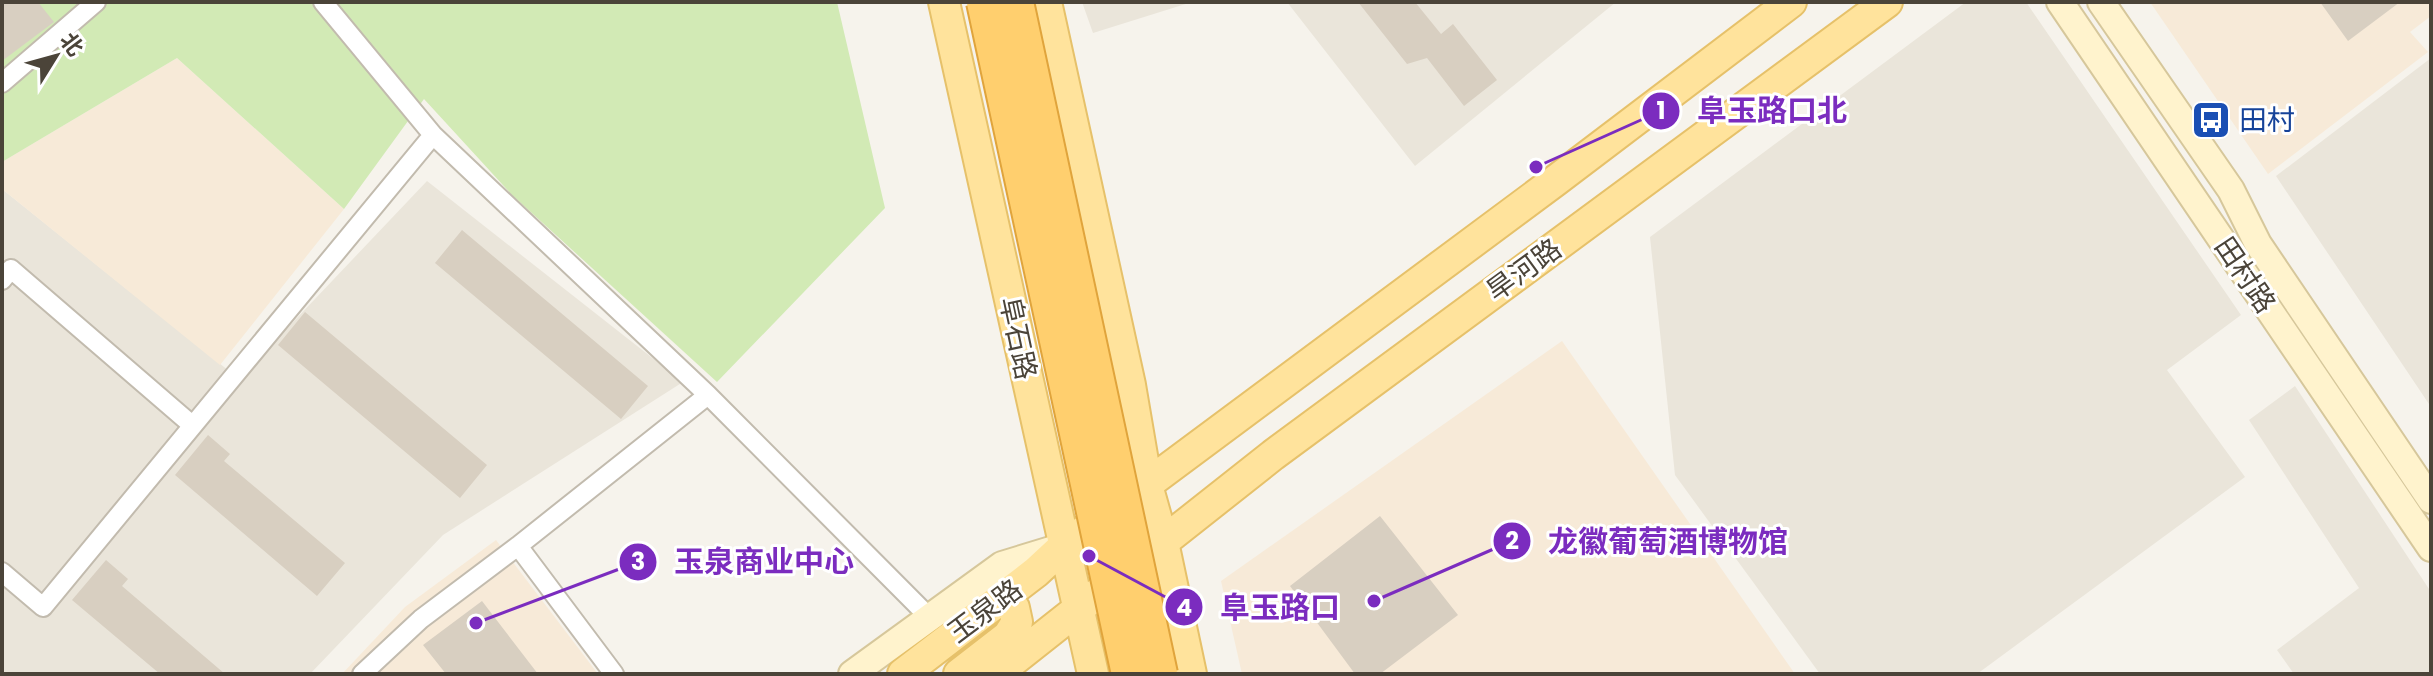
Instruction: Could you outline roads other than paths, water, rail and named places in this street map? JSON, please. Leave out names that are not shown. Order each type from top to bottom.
[{"type":"highway","name":"阜石路","points":[[984,2],[1129,674]]},
{"type":"highway","points":[[1016,2],[1160,674]]},
{"type":"main road","name":"阜石路","points":[[944,2],[1093,674]]},
{"type":"main road","points":[[1046,2],[1127,369],[1147,485],[1163,542],[1191,674]]},
{"type":"main road","name":"旱河路","points":[[1064,546],[1791,2]]},
{"type":"main road","name":"旱河路","points":[[1080,609],[1273,455],[1887,2]]},
{"type":"main road","name":"田村路","points":[[2060,2],[2431,548]]},
{"type":"main road","name":"田村路","points":[[2101,2],[2231,190],[2258,244],[2431,500]]},
{"type":"main road","name":"玉泉路","points":[[903,674],[1036,572],[1064,546]]},
{"type":"main road","points":[[852,674],[1002,565],[1064,546]]},
{"type":"main road","points":[[959,674],[1008,636],[1017,622],[1014,608],[999,601]]},
{"type":"main road","name":"玉泉路","points":[[996,674],[1080,609]]},
{"type":"street","points":[[2,83],[96,2]]},
{"type":"street","points":[[323,2],[433,135],[708,395],[929,617]]},
{"type":"street","points":[[2,572],[43,607],[433,135]]},
{"type":"street","points":[[2,280],[11,269],[192,425]]},
{"type":"street","points":[[362,674],[421,619],[708,395]]},
{"type":"street","points":[[518,546],[614,674]]},
{"type":"place","name":"田村","points":[[2211,120]]},
{"type":"place","name":"阜玉路口北","points":[[1536,167]]},
{"type":"place","name":"阜玉路口","points":[[1089,556]]},
{"type":"place","name":"龙徽葡萄酒博物馆","points":[[1374,601]]},
{"type":"place","name":"玉泉商业中心","points":[[476,623]]}]
